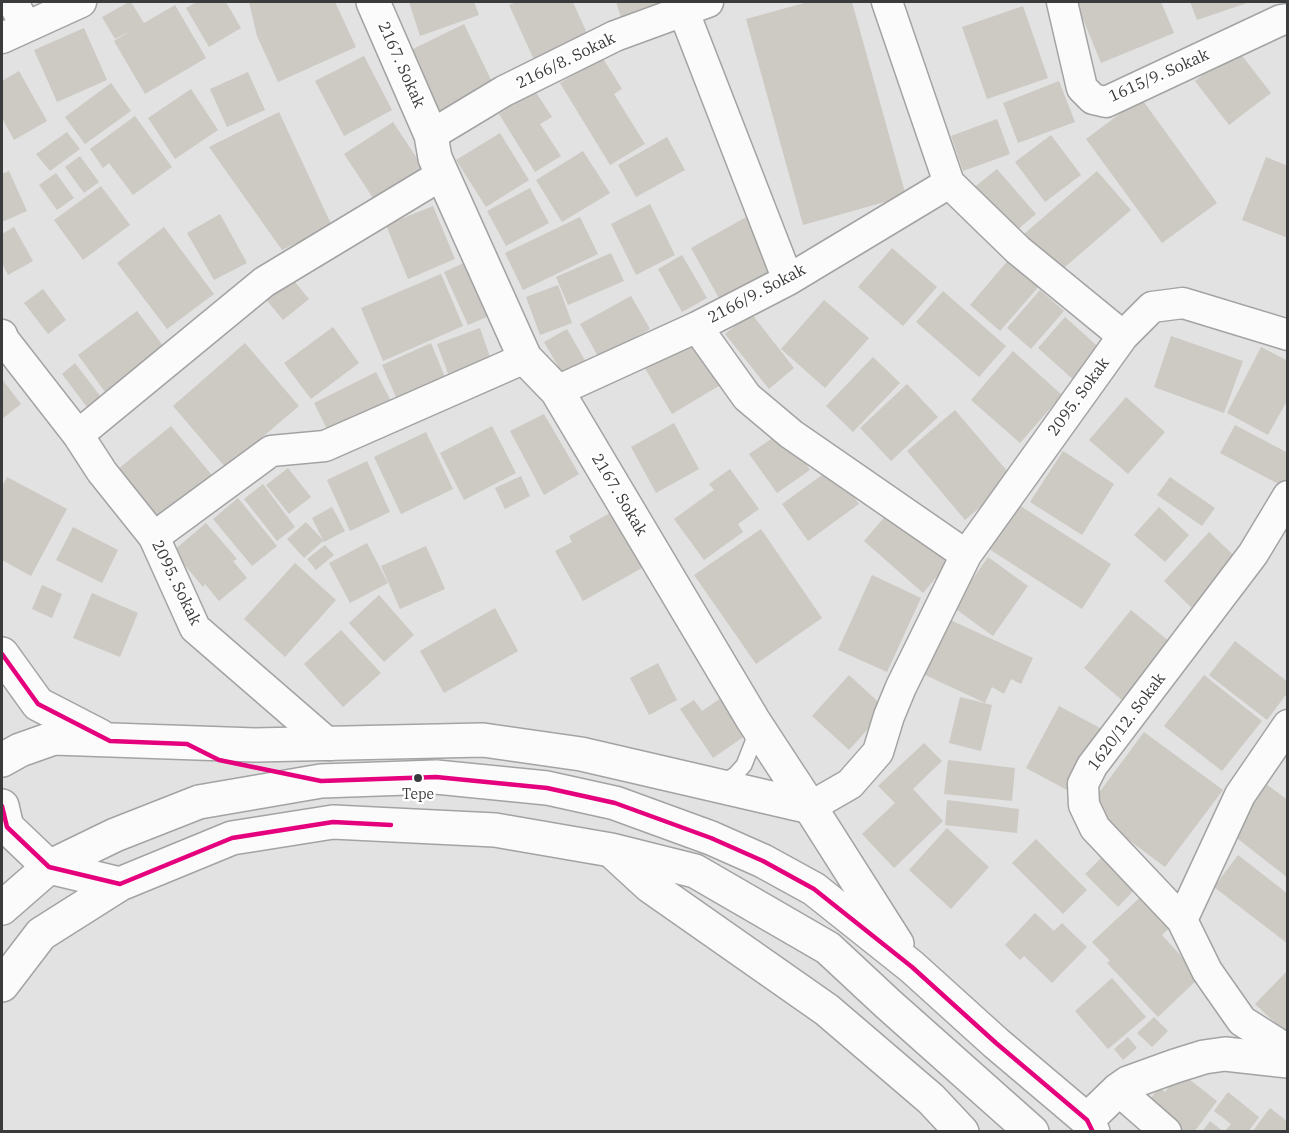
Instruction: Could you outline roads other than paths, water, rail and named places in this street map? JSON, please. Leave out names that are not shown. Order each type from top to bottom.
[{"type":"main road","name":"2167. Sokak","points":[[372,2],[431,135],[435,158],[525,358],[557,391],[753,720],[912,967]]},
{"type":"main road","points":[[2,654],[38,704],[110,741]]},
{"type":"main road","points":[[2,760],[20,750],[54,738],[255,745],[483,740],[581,754],[810,807]]},
{"type":"main road","points":[[188,744],[219,760],[321,781]]},
{"type":"main road","points":[[2,908],[49,867],[115,835],[199,802],[321,781],[436,777],[547,788],[615,803],[711,838],[762,861],[814,889],[912,967],[996,1043],[1084,1128],[1118,1090],[1128,1083],[1175,1066],[1204,1057],[1225,1054],[1287,1061]]},
{"type":"main road","points":[[2,806],[7,826],[49,867],[120,884]]},
{"type":"main road","points":[[2,985],[40,933],[120,884],[232,838],[333,822],[495,830],[611,850],[695,871],[828,948],[1032,1131]]},
{"type":"main road","points":[[611,850],[650,886],[828,1010],[931,1099],[962,1131]]},
{"type":"street","points":[[14,22],[81,2]]},
{"type":"street","points":[[887,2],[950,183],[1018,250],[1123,336]]},
{"type":"street","name":"1615/9. Sokak","points":[[1062,2],[1082,88],[1093,99],[1106,102],[1287,19]]},
{"type":"street","points":[[690,4],[788,280]]},
{"type":"street","name":"2166/8. Sokak","points":[[431,135],[514,86],[615,36],[690,4]]},
{"type":"street","points":[[78,435],[264,282],[443,174]]},
{"type":"street","name":"2166/9. Sokak","points":[[557,391],[697,327],[788,280],[950,183]]},
{"type":"street","name":"2095. Sokak","points":[[810,807],[850,784],[878,752],[901,687],[966,555],[1123,336],[1152,307],[1183,303],[1287,335]]},
{"type":"street","points":[[697,327],[747,397],[791,434],[966,555]]},
{"type":"street","name":"2095. Sokak","points":[[3,338],[78,435],[102,472],[154,537],[195,628],[330,745]]},
{"type":"street","points":[[154,537],[272,451],[325,446],[525,358]]},
{"type":"street","name":"1620/12. Sokak","points":[[1287,496],[1253,554],[1099,757],[1083,784],[1084,805],[1095,828],[1182,920],[1208,971],[1242,1021],[1287,1050]]},
{"type":"street","points":[[1182,920],[1240,795],[1287,726]]},
{"type":"street","points":[[1118,1090],[1166,1131]]},
{"type":"lane","points":[[719,785],[735,775],[744,765],[753,742],[753,720]]},
{"type":"place","name":"Tepe","points":[[418,778]]}]
